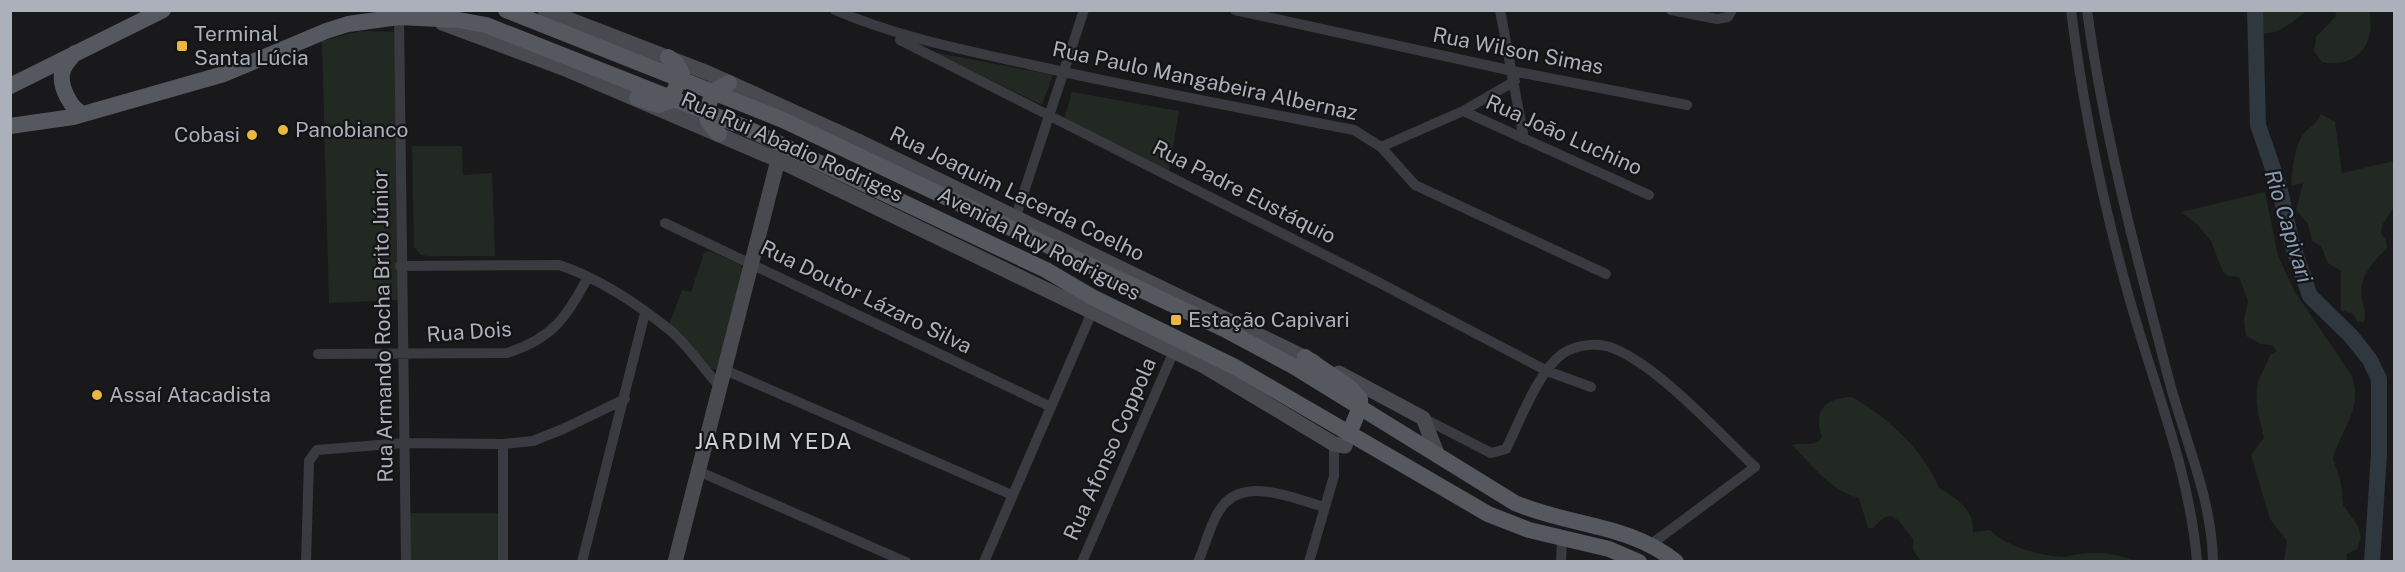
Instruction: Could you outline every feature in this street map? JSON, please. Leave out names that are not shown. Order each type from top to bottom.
[{"type":"main road","points":[[10,86],[75,53],[136,17],[164,10]]},
{"type":"main road","name":"Avenida Ruy Rodrigues","points":[[506,10],[783,120],[1224,329],[1360,407],[1500,495],[1532,510],[1617,531],[1650,545],[1676,561]]},
{"type":"main road","name":"Avenida Ruy Rodrigues","points":[[10,126],[44,123],[84,114],[245,67],[326,31],[375,19],[399,17],[436,21],[459,20],[486,25],[673,98],[796,151],[1046,270],[1092,297],[1235,367],[1342,441],[1468,505],[1514,526],[1609,549],[1639,561]]},
{"type":"main road","points":[[75,53],[63,70],[62,79],[72,105],[84,114]]},
{"type":"main road","points":[[637,98],[661,106],[673,98],[681,79],[679,66],[668,57]]},
{"type":"main road","points":[[719,134],[707,122],[706,112],[714,91],[729,83]]},
{"type":"main road","points":[[1305,357],[1349,387],[1360,399],[1360,407],[1342,441]]},
{"type":"street","name":"Rua Joaquim Lacerda Coelho","points":[[545,10],[574,16],[729,83],[1017,216],[1305,357],[1423,418]]},
{"type":"street","name":"Rua Paulo Mangabeira Albernaz","points":[[835,10],[880,29],[1062,72],[1353,130],[1381,147],[1415,185],[1606,274]]},
{"type":"street","points":[[1017,216],[1048,114],[1084,10]]},
{"type":"street","name":"Rua Wilson Simas","points":[[1235,10],[1514,76],[1687,105]]},
{"type":"street","points":[[1500,10],[1524,140]]},
{"type":"street","points":[[1671,10],[1717,19],[1730,14]]},
{"type":"street","points":[[2071,10],[2077,54],[2123,272],[2183,476],[2197,561]]},
{"type":"street","points":[[2087,10],[2118,179],[2174,398],[2198,471],[2212,542],[2213,561]]},
{"type":"street","name":"Rua Armando Rocha Brito Júnior","points":[[399,17],[400,266],[406,561]]},
{"type":"street","name":"Rua Rui Abadio Rodriges","points":[[436,21],[637,98],[778,160],[1174,351],[1342,441]]},
{"type":"street","name":"Rua Padre Eustáquio","points":[[880,29],[1547,371],[1591,387]]},
{"type":"street","points":[[1381,147],[1463,111],[1514,76]]},
{"type":"street","name":"Rua João Luchino","points":[[1463,111],[1649,195]]},
{"type":"street","points":[[675,561],[778,160]]},
{"type":"street","name":"Rua Doutor Lázaro Silva","points":[[665,223],[1051,407]]},
{"type":"street","points":[[400,266],[559,265],[588,277],[672,332],[720,387]]},
{"type":"street","name":"Rua Dois","points":[[318,354],[487,355],[507,353],[532,345],[553,329],[566,315],[588,277]]},
{"type":"street","points":[[984,561],[1092,312]]},
{"type":"street","points":[[582,561],[645,313]]},
{"type":"street","points":[[1423,418],[1491,453],[1499,452],[1506,449],[1547,371],[1563,353],[1586,344],[1613,348],[1644,365],[1755,467],[1650,545]]},
{"type":"street","name":"Rua Afonso Coppola","points":[[1082,561],[1174,351]]},
{"type":"street","points":[[725,370],[1012,495]]},
{"type":"street","points":[[306,561],[309,461],[317,450],[405,442],[503,444],[549,436],[625,399]]},
{"type":"street","points":[[1423,418],[1438,456]]},
{"type":"street","points":[[1310,561],[1342,441]]},
{"type":"street","points":[[502,561],[503,444]]},
{"type":"street","points":[[698,471],[906,561]]},
{"type":"street","points":[[1198,561],[1219,514],[1227,502],[1242,494],[1263,491],[1325,507]]},
{"type":"street","points":[[1561,561],[1562,539]]},
{"type":"street","points":[[2195,544],[2212,542]]},
{"type":"shaded area","points":[[2254,10],[2307,11],[2283,28],[2264,34],[2256,33]]},
{"type":"shaded area","points":[[2335,11],[2369,11],[2370,34],[2367,43],[2354,58],[2345,62],[2322,62],[2314,51],[2316,37],[2336,16]]},
{"type":"shaded area","points":[[360,31],[399,32],[401,300],[329,303],[322,41]]},
{"type":"shaded area","points":[[933,52],[1053,75],[1042,105]]},
{"type":"shaded area","points":[[1072,92],[1179,111],[1168,177],[1062,126]]},
{"type":"shaded area","points":[[2321,114],[2335,122],[2342,173],[2394,161],[2394,207],[2382,225],[2381,233],[2386,240],[2387,248],[2372,264],[2362,283],[2364,322],[2358,322],[2353,314],[2341,310],[2341,271],[2328,263],[2321,246],[2312,241],[2308,224],[2296,210],[2303,183],[2291,186],[2297,146]]},
{"type":"shaded area","points":[[412,146],[462,146],[463,175],[492,173],[495,256],[428,256],[421,255],[414,247]]},
{"type":"shaded area","points":[[2265,192],[2278,256],[2295,292],[2352,376],[2355,388],[2350,419],[2333,459],[2341,483],[2343,505],[2358,526],[2361,538],[2357,549],[2347,554],[2346,561],[2284,561],[2287,541],[2270,519],[2251,455],[2264,438],[2257,407],[2258,384],[2270,355],[2277,351],[2272,345],[2261,344],[2246,336],[2244,320],[2248,301],[2239,277],[2229,276],[2223,272],[2211,241],[2197,224],[2181,212]]},
{"type":"shaded area","points":[[709,251],[739,264],[743,269],[717,370],[710,368],[704,359],[669,325],[682,290],[691,292],[704,253]]},
{"type":"shaded area","points":[[1852,397],[1879,415],[1914,448],[1924,460],[1939,488],[1963,505],[1971,517],[1973,532],[1990,530],[2005,541],[2043,554],[2062,557],[2101,553],[2135,561],[1921,561],[1913,550],[1913,539],[1898,520],[1890,516],[1883,518],[1873,528],[1868,528],[1859,498],[1831,483],[1792,445],[1812,444],[1819,441],[1822,437],[1819,428],[1820,413],[1824,407],[1835,400]]},
{"type":"shaded area","points":[[407,513],[501,513],[502,561],[408,561]]},
{"type":"waterway","name":"Rio Capivari","points":[[2255,10],[2258,125],[2279,186],[2292,244],[2310,296],[2351,336],[2370,360],[2379,379],[2379,454],[2372,562]]},
{"type":"place","name":"Terminal Santa Lúcia","points":[[182,46]]},
{"type":"place","name":"Panobianco","points":[[283,130]]},
{"type":"place","name":"Cobasi","points":[[252,135]]},
{"type":"place","name":"Estação Capivari","points":[[1176,320]]},
{"type":"place","name":"Assaí Atacadista","points":[[97,395]]},
{"type":"district","name":"JARDIM YEDA","points":[[774,441]]}]
